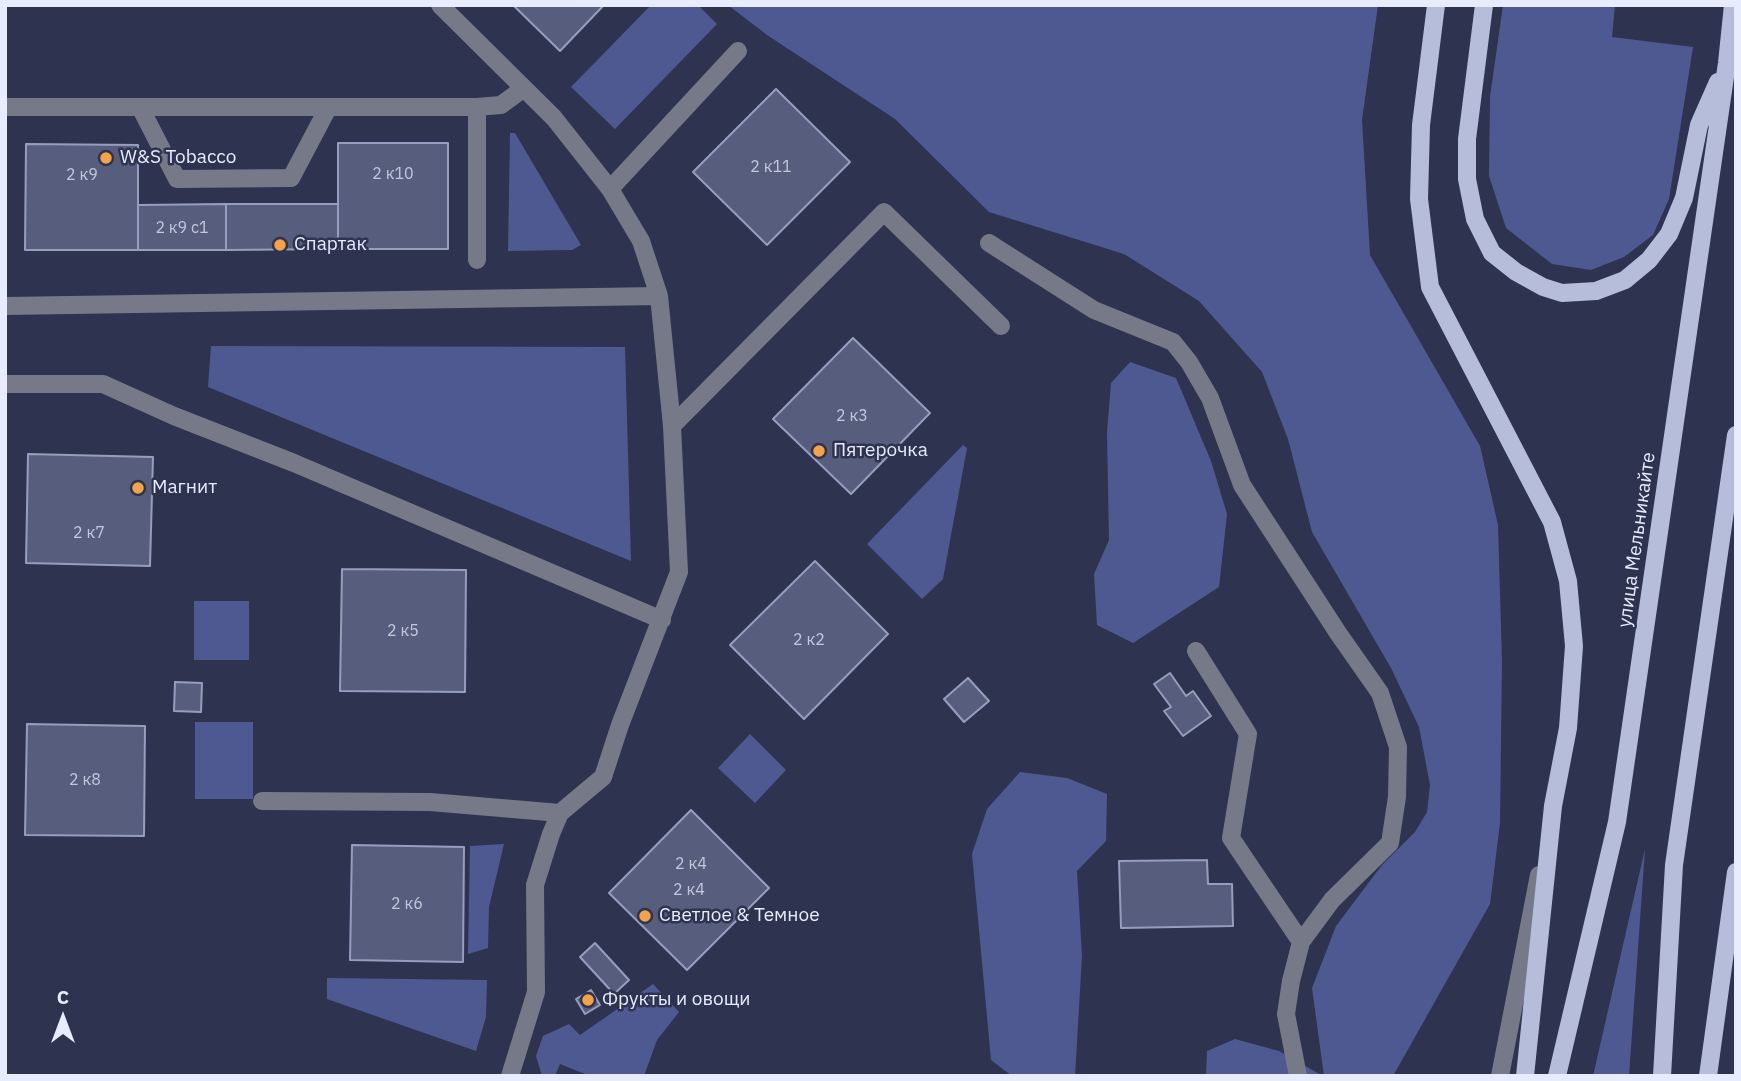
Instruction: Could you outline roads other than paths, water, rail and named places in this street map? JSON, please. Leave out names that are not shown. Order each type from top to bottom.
[{"type":"main road","points":[[1436,5],[1421,125],[1419,199],[1430,287],[1552,522],[1568,581],[1574,646],[1568,728],[1553,806],[1525,1076]]},
{"type":"main road","points":[[1485,5],[1467,139],[1468,179],[1475,219],[1492,253],[1516,272],[1542,287],[1562,293],[1597,291],[1625,280],[1649,260],[1670,234],[1684,198],[1699,125],[1727,63]]},
{"type":"main road","name":"улица Мельникайте","points":[[1557,1076],[1617,822],[1727,63],[1733,5]]},
{"type":"main road","points":[[1662,1076],[1674,866],[1736,435]]},
{"type":"main road","points":[[1708,1076],[1736,872]]},
{"type":"lane","points":[[440,5],[554,118],[610,189],[641,241],[659,296],[672,426],[679,572],[603,777],[560,813],[535,885],[536,992],[510,1076]]},
{"type":"lane","points":[[610,189],[738,51]]},
{"type":"lane","points":[[5,107],[477,107],[501,106],[524,88]]},
{"type":"lane","points":[[140,107],[177,179],[291,178],[328,108]]},
{"type":"lane","points":[[477,107],[477,260]]},
{"type":"lane","points":[[672,426],[884,212],[1001,326]]},
{"type":"lane","points":[[989,243],[1094,310],[1173,342],[1189,362],[1210,398],[1242,485],[1380,693],[1398,747],[1397,797],[1390,843],[1332,901],[1301,942],[1290,981],[1286,1014],[1298,1076]]},
{"type":"lane","points":[[5,306],[659,296]]},
{"type":"lane","points":[[5,384],[103,384],[662,620]]},
{"type":"lane","points":[[1196,652],[1248,734],[1231,838],[1301,942]]},
{"type":"lane","points":[[262,801],[430,802],[560,813]]},
{"type":"lane","points":[[1500,1076],[1553,806]]},
{"type":"place","name":"W&S Tobacco","points":[[106,158]]},
{"type":"place","name":"Спартак","points":[[280,245]]},
{"type":"place","name":"Пятерочка","points":[[819,451]]},
{"type":"place","name":"Магнит","points":[[138,488]]},
{"type":"place","name":"Светлое & Темное","points":[[645,916]]},
{"type":"place","name":"Фрукты и овощи","points":[[588,1000]]}]
